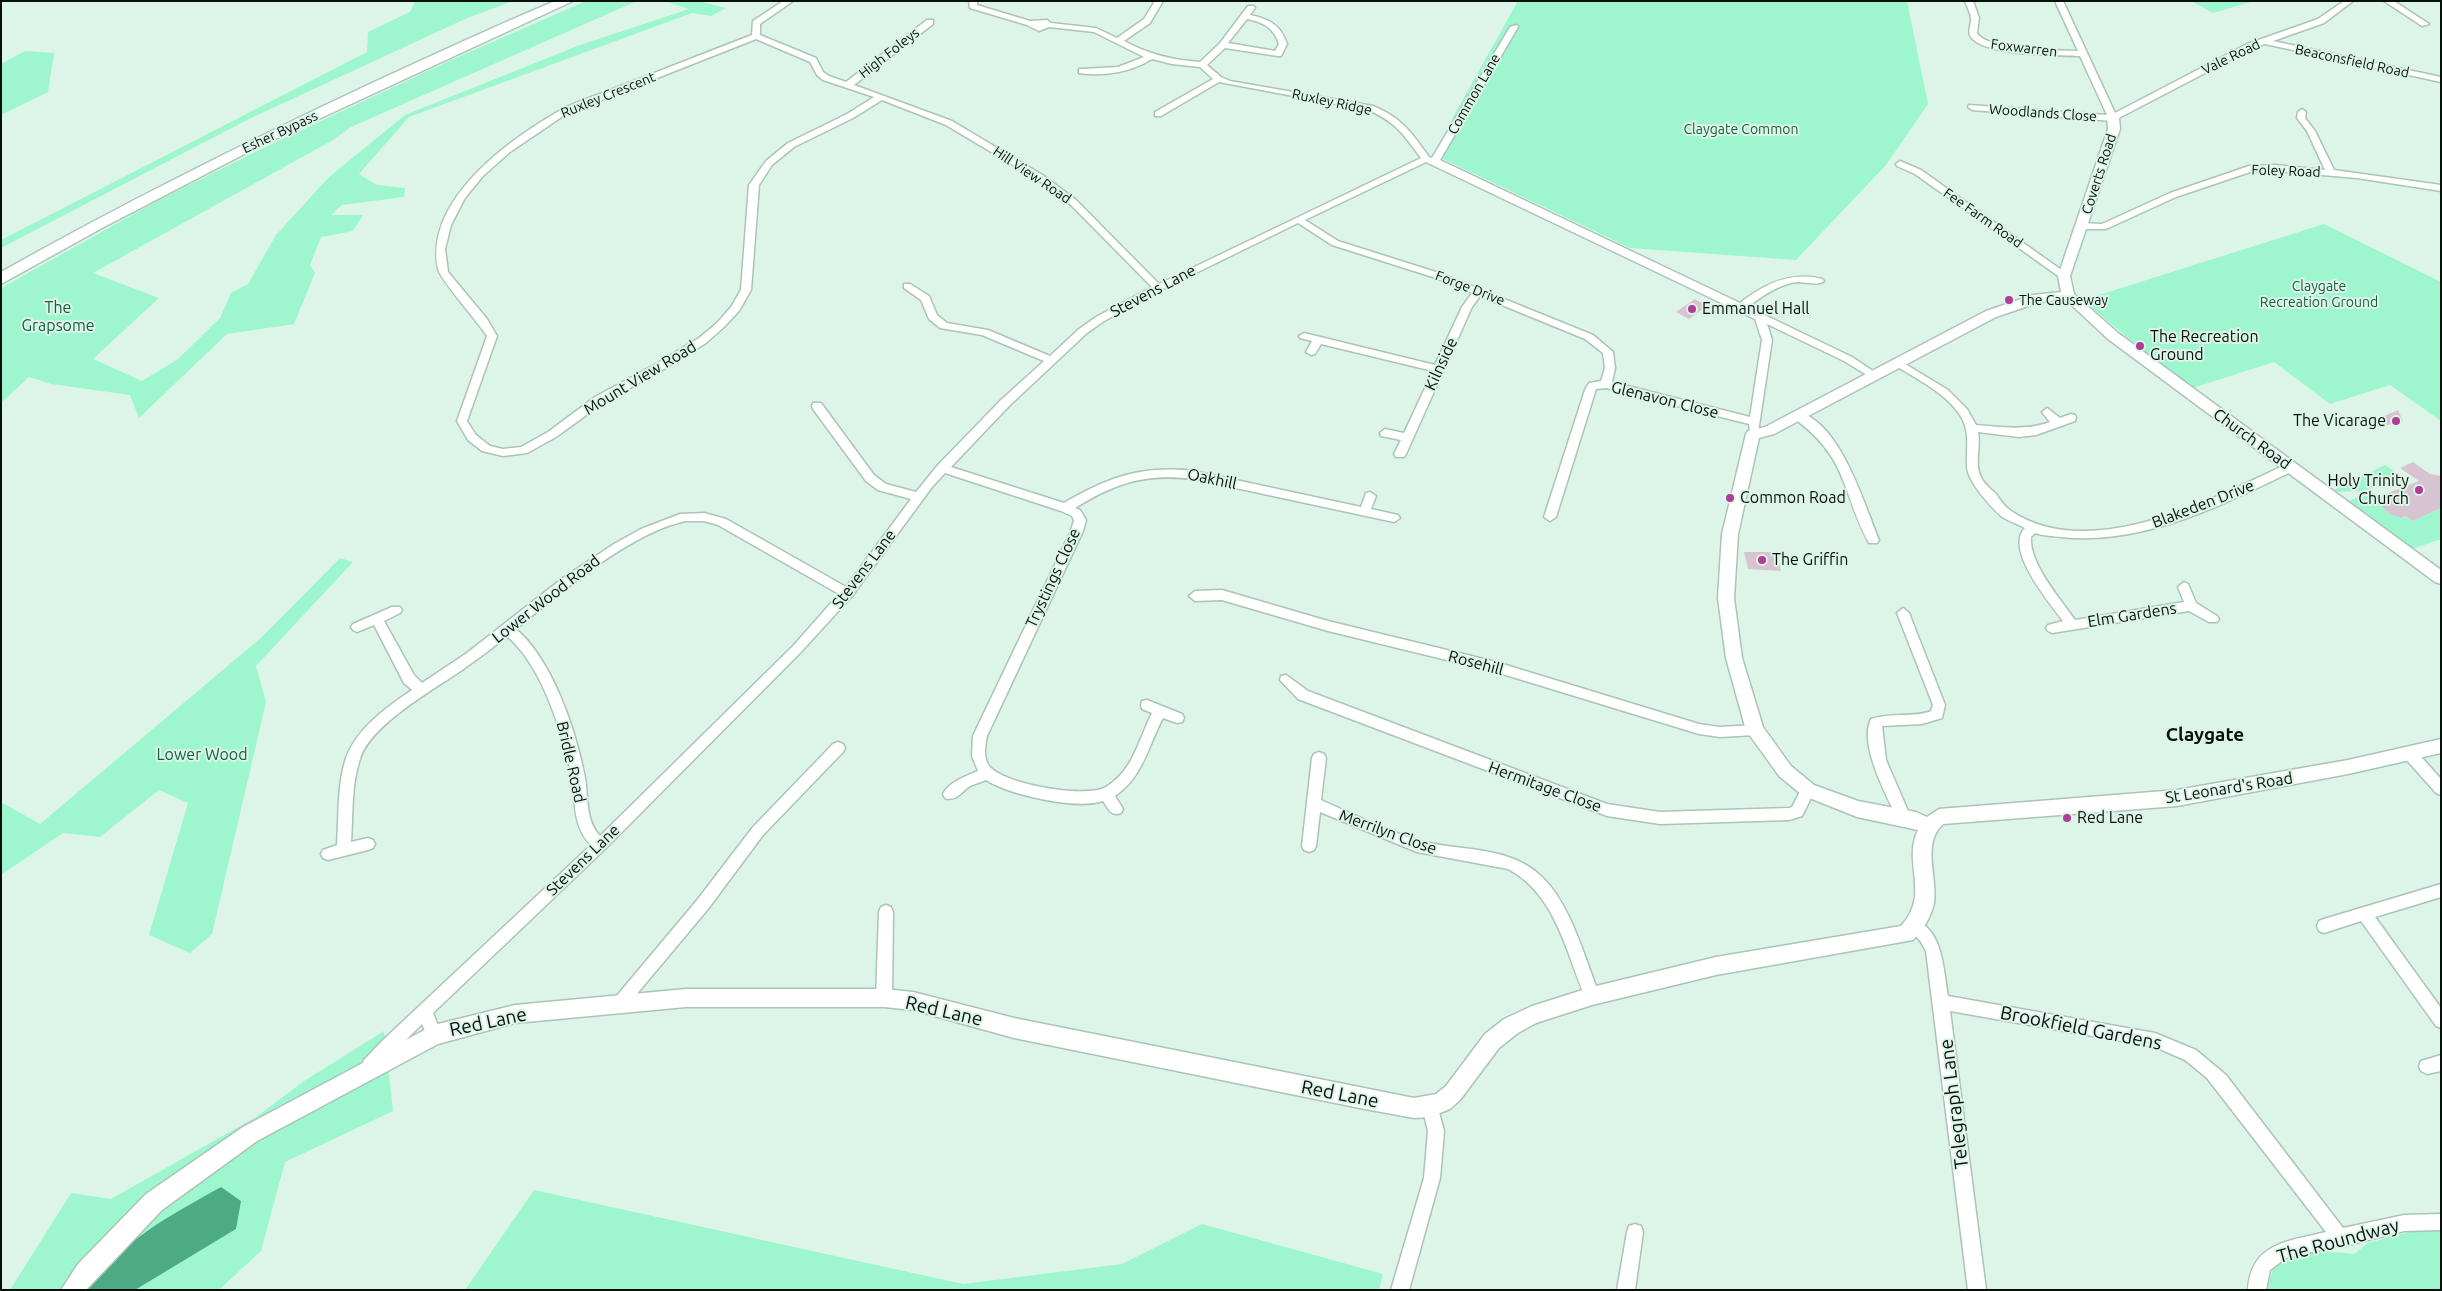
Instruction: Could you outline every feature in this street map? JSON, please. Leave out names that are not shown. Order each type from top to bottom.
[{"type":"highway","name":"Esher Bypass","points":[[1,263],[170,171],[264,124],[540,1]]},
{"type":"highway","name":"Esher Bypass","points":[[1,279],[96,225],[250,146],[502,28],[567,1]]},
{"type":"street","points":[[789,1],[756,23],[756,36],[812,60],[820,73],[826,78],[881,96]]},
{"type":"street","points":[[973,1],[973,6],[1031,24],[1039,29],[1048,25],[1096,30],[1150,56],[1202,65],[1223,45],[1250,8]]},
{"type":"street","points":[[1118,42],[1147,22],[1159,1]]},
{"type":"street","name":"Foxwarren","points":[[1969,1],[1975,19],[1973,31],[1975,37],[1985,44],[2005,48],[2083,54]]},
{"type":"street","name":"Coverts Road","points":[[2059,1],[2113,118],[2114,129],[2064,276]]},
{"type":"street","name":"Vale Road","points":[[2113,118],[2264,41],[2321,21],[2349,1]]},
{"type":"street","points":[[2388,1],[2425,24]]},
{"type":"street","points":[[1223,45],[1278,54],[1283,44],[1276,28],[1264,20],[1245,16]]},
{"type":"street","name":"High Foleys","points":[[848,85],[930,22]]},
{"type":"street","name":"Common Lane","points":[[1430,160],[1514,27]]},
{"type":"street","name":"Ruxley Crescent","points":[[476,383],[492,336],[483,321],[443,272],[440,250],[446,225],[461,197],[480,174],[507,150],[563,112],[756,36]]},
{"type":"street","name":"Beaconsfield Road","points":[[2264,41],[2441,80]]},
{"type":"street","points":[[1082,71],[1118,70],[1142,62],[1150,56]]},
{"type":"street","name":"Ruxley Ridge","points":[[1202,65],[1218,79],[1228,83],[1349,103],[1385,114],[1403,127],[1430,160]]},
{"type":"street","points":[[1158,114],[1218,79]]},
{"type":"street","name":"Mount View Road","points":[[476,383],[462,421],[468,436],[485,449],[501,452],[523,450],[541,442],[600,400],[685,353],[724,322],[740,305],[746,290],[754,185],[769,163],[790,145],[850,116],[881,96]]},
{"type":"street","name":"Hill View Road","points":[[881,96],[949,123],[1041,178],[1073,202],[1158,288]]},
{"type":"street","name":"Woodlands Close","points":[[1972,107],[2113,118]]},
{"type":"street","points":[[2302,112],[2301,118],[2312,131],[2331,173]]},
{"type":"street","points":[[1430,160],[1848,359],[1874,375]]},
{"type":"street","name":"Stevens Lane","points":[[365,1071],[388,1045],[600,845],[797,649],[848,593],[917,497],[942,468],[1050,360],[1100,319],[1158,288],[1416,162],[1430,160]]},
{"type":"street","name":"Fee Farm Road","points":[[1900,164],[1918,172],[2064,276]]},
{"type":"street","name":"Foley Road","points":[[2082,226],[2103,227],[2174,195],[2238,172],[2275,168],[2331,173],[2441,188]]},
{"type":"street","name":"Forge Drive","points":[[1298,219],[1334,243],[1478,291],[1575,330],[1602,345],[1608,352],[1610,360],[1606,384]]},
{"type":"street","points":[[1754,428],[1769,431],[1991,314],[2015,304],[2038,298],[2068,295],[2064,276]]},
{"type":"street","points":[[1740,308],[1756,295],[1786,281],[1803,277],[1819,280]]},
{"type":"street","points":[[907,286],[913,292],[925,298],[933,318],[944,326],[984,332],[1050,360]]},
{"type":"street","name":"Kilnside","points":[[1400,454],[1467,307],[1478,291]]},
{"type":"street","name":"Church Road","points":[[2068,295],[2113,336],[2441,578]]},
{"type":"street","points":[[1400,1290],[1432,1178],[1436,1131],[1430,1108],[1443,1102],[1454,1093],[1492,1041],[1511,1026],[1532,1015],[1592,996],[1725,964],[1906,934],[1921,916],[1925,901],[1924,837],[1928,826],[1904,818],[1857,809],[1808,790],[1785,771],[1755,730],[1734,658],[1726,598],[1730,534],[1754,428],[1767,340],[1760,317]]},
{"type":"street","points":[[1304,336],[1439,369]]},
{"type":"street","points":[[1312,352],[1318,340]]},
{"type":"street","points":[[1897,362],[1955,402],[1972,428],[2019,433],[2036,431],[2071,418]]},
{"type":"street","name":"Glenavon Close","points":[[1550,517],[1590,390],[1593,386],[1606,384],[1754,428]]},
{"type":"street","points":[[817,406],[870,478],[882,487],[917,497]]},
{"type":"street","points":[[2047,412],[2058,423]]},
{"type":"street","points":[[1798,416],[1826,436],[1835,449],[1873,540]]},
{"type":"street","name":"Blakeden Drive","points":[[1972,428],[1971,466],[1978,484],[1997,505],[2032,528],[2078,536],[2098,536],[2134,529],[2191,512],[2291,467]]},
{"type":"street","points":[[1385,433],[1407,438]]},
{"type":"street","name":"Trystings Close","points":[[942,468],[1065,508],[1079,517],[1077,531],[980,736],[976,751],[980,763],[987,773]]},
{"type":"street","name":"Oakhill","points":[[1065,508],[1112,482],[1136,474],[1166,471],[1194,475],[1394,518]]},
{"type":"street","points":[[1366,511],[1370,496]]},
{"type":"street","name":"Lower Wood Road","points":[[344,850],[352,758],[357,748],[376,726],[508,629],[607,551],[675,520],[694,516],[722,522],[832,586],[848,593]]},
{"type":"street","name":"Elm Gardens","points":[[2032,528],[2025,536],[2024,547],[2026,554],[2072,625]]},
{"type":"street","name":"Elm Gardens","points":[[2184,587],[2191,606],[2213,619]]},
{"type":"street","name":"Rosehill","points":[[1195,596],[1222,595],[1328,626],[1496,667],[1699,729],[1737,733],[1755,730]]},
{"type":"street","name":"Elm Gardens","points":[[2052,628],[2191,606]]},
{"type":"street","points":[[357,627],[396,610]]},
{"type":"street","points":[[1903,613],[1939,705],[1937,714],[1930,718],[1896,719],[1876,723],[1873,737],[1883,769],[1904,818]]},
{"type":"street","points":[[377,619],[409,678],[422,691]]},
{"type":"street","name":"Bridle Road","points":[[508,629],[524,642],[563,719],[578,775],[584,825],[588,834],[600,845]]},
{"type":"street","name":"Hermitage Close","points":[[1286,680],[1303,695],[1583,802],[1632,815],[1660,818],[1789,814],[1797,812],[1801,807],[1808,790]]},
{"type":"street","points":[[1146,705],[1177,718]]},
{"type":"street","points":[[950,794],[964,783],[987,773],[1006,783],[1069,798],[1096,798],[1112,792],[1128,776],[1139,760],[1159,712]]},
{"type":"street","name":"St Leonard's Road","points":[[1928,826],[1939,817],[1952,814],[2112,804],[2202,794],[2348,767],[2441,746]]},
{"type":"street","points":[[620,1003],[703,904],[758,832],[838,748]]},
{"type":"street","points":[[2409,754],[2441,789]]},
{"type":"street","name":"Merrilyn Close","points":[[1309,846],[1319,758]]},
{"type":"street","points":[[1106,794],[1116,809]]},
{"type":"street","name":"Merrilyn Close","points":[[1315,804],[1416,846],[1454,855],[1506,860],[1528,873],[1539,883],[1552,901],[1592,996]]},
{"type":"street","points":[[328,854],[368,844]]},
{"type":"street","points":[[2324,926],[2441,890]]},
{"type":"street","points":[[884,998],[886,912]]},
{"type":"street","points":[[2364,914],[2441,1021]]},
{"type":"street","name":"Telegraph Lane","points":[[1914,926],[1931,944],[1941,1002],[1977,1290]]},
{"type":"street","name":"Red Lane","points":[[72,1290],[86,1272],[154,1202],[250,1134],[434,1035],[515,1014],[620,1003],[726,997],[884,998],[914,1001],[1014,1028],[1355,1097],[1414,1108],[1430,1108]]},
{"type":"street","name":"Brookfield Gardens","points":[[1941,1002],[2155,1040],[2173,1046],[2204,1062],[2220,1080],[2340,1239]]},
{"type":"street","points":[[424,1012],[434,1035]]},
{"type":"street","name":"The Roundway","points":[[2257,1290],[2262,1267],[2269,1257],[2285,1250],[2404,1223],[2441,1222]]},
{"type":"street","points":[[1626,1290],[1636,1232]]},
{"type":"green space","points":[[415,1],[513,1],[465,19],[249,119],[1,248],[1,240],[367,52],[368,32],[410,12]]},
{"type":"green space","name":"The Grapsome","points":[[586,1],[637,1],[351,127],[333,140],[93,273],[159,298],[93,359],[142,381],[178,359],[220,318],[231,293],[248,284],[276,235],[329,177],[405,115],[580,45],[689,9],[665,1],[698,1],[726,8],[711,16],[692,13],[409,117],[359,174],[377,185],[405,188],[404,197],[342,205],[331,215],[363,215],[353,231],[321,237],[310,265],[315,273],[294,324],[227,334],[139,418],[130,395],[51,384],[29,377],[1,403],[1,288],[157,201],[253,153],[449,61]]},
{"type":"green space","name":"Claygate Common","points":[[1518,1],[1907,1],[1928,104],[1886,165],[1796,260],[1630,248],[1435,155],[1453,117]]},
{"type":"green space","points":[[2191,1],[2254,1],[2213,13]]},
{"type":"green space","points":[[25,51],[54,53],[48,92],[1,115],[1,64]]},
{"type":"green space","name":"Claygate Recreation Ground","points":[[2324,224],[2441,282],[2441,421],[2390,385],[2330,404],[2274,362],[2193,388],[2148,355],[2083,300]]},
{"type":"green space","points":[[2385,465],[2394,471],[2397,478],[2363,491],[2337,492],[2334,490]]},
{"type":"green space","points":[[2360,496],[2370,497],[2390,514],[2396,514],[2401,518],[2405,516],[2413,521],[2441,508],[2441,539],[2412,549],[2347,502]]},
{"type":"green space","name":"Lower Wood","points":[[340,558],[353,562],[256,666],[266,702],[212,934],[190,953],[149,935],[188,803],[159,790],[100,837],[63,833],[1,875],[1,802],[40,824],[262,637]]},
{"type":"green space","points":[[384,1031],[393,1111],[285,1162],[261,1251],[219,1290],[135,1290],[236,1229],[96,1277],[88,1290],[10,1290],[71,1193],[111,1199],[256,1117],[304,1081]]},
{"type":"green space","points":[[534,1190],[963,1284],[1122,1264],[1202,1224],[1383,1274],[1379,1290],[465,1290]]},
{"type":"green space","points":[[2424,1228],[2441,1229],[2441,1290],[2267,1290],[2273,1269],[2293,1258],[2321,1252],[2354,1254],[2368,1243]]},
{"type":"shaded area","points":[[221,1187],[241,1201],[236,1229],[135,1290],[88,1290],[100,1273],[131,1243],[166,1219]]},
{"type":"building","name":"Emmanuel Hall","points":[[1695,299],[1707,306],[1689,319],[1676,312]]},
{"type":"building","points":[[2398,410],[2403,421],[2368,430],[2366,424]]},
{"type":"building","name":"Holy Trinity Church","points":[[2413,462],[2430,474],[2441,476],[2441,508],[2413,521],[2405,516],[2401,518],[2390,514],[2373,499],[2419,481],[2400,468]]},
{"type":"building","name":"The Griffin","points":[[1744,552],[1773,552],[1774,558],[1778,558],[1781,571],[1748,569]]},
{"type":"place","name":"The Causeway","points":[[2009,300]]},
{"type":"place","name":"Emmanuel Hall","points":[[1692,309]]},
{"type":"place","name":"The Recreation Ground","points":[[2140,346]]},
{"type":"place","name":"The Vicarage","points":[[2396,421]]},
{"type":"place","name":"Holy Trinity Church","points":[[2419,490]]},
{"type":"place","name":"Common Road","points":[[1730,498]]},
{"type":"place","name":"The Griffin","points":[[1762,560]]},
{"type":"place","name":"Red Lane","points":[[2067,818]]},
{"type":"district","name":"Claygate","points":[[2205,735]]}]
